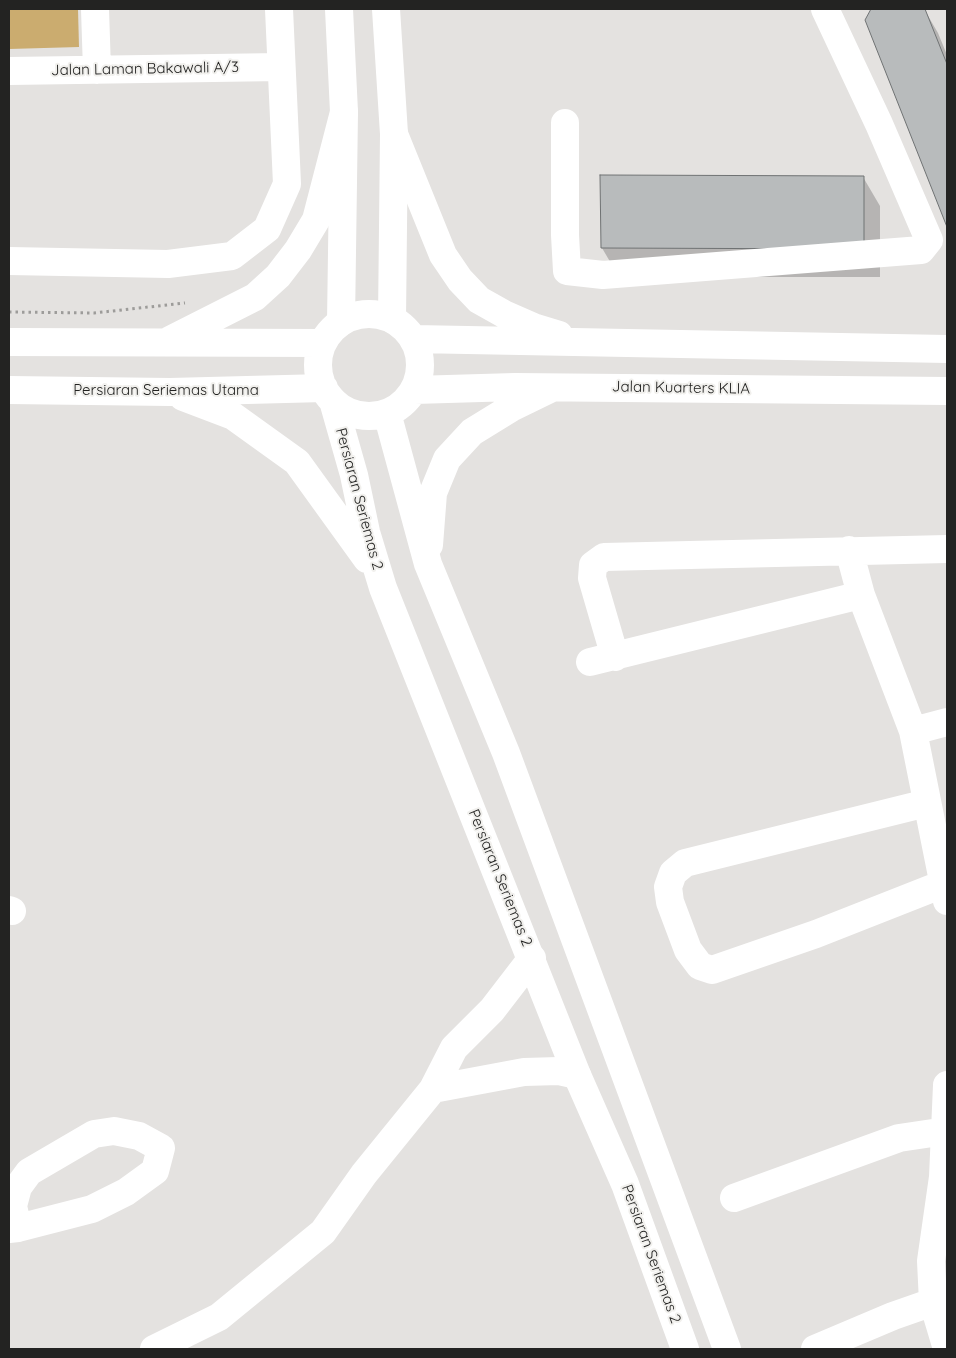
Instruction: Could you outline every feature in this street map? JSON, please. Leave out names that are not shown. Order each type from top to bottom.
[{"type":"street","points":[[95,9],[97,70]]},
{"type":"street","points":[[9,261],[168,264],[232,256],[267,229],[287,184],[278,9]]},
{"type":"street","points":[[339,9],[344,112],[341,322]]},
{"type":"street","points":[[386,9],[394,134],[392,319]]},
{"type":"street","points":[[565,123],[565,235],[567,271],[603,275],[920,250],[929,240],[876,117],[825,9]]},
{"type":"street","name":"Jalan Laman Bakawali A/3","points":[[9,71],[281,67]]},
{"type":"street","points":[[164,343],[255,298],[278,276],[298,250],[316,220],[344,112]]},
{"type":"street","points":[[394,134],[443,255],[473,294],[479,300],[528,325],[590,343]]},
{"type":"street","points":[[366,314],[392,319],[414,339],[420,356],[420,373],[414,390],[407,400],[387,413],[372,416],[358,415],[345,410],[329,395],[319,374],[319,358],[323,343],[341,322],[366,314]]},
{"type":"street","points":[[414,339],[947,348]]},
{"type":"street","points":[[9,342],[323,343]]},
{"type":"street","points":[[428,564],[433,493],[447,459],[472,432],[511,408],[554,387]]},
{"type":"street","name":"Jalan Kuarters KLIA","points":[[414,390],[554,387],[947,391]]},
{"type":"street","name":"Persiaran Seriemas Utama","points":[[9,390],[329,395]]},
{"type":"street","points":[[170,392],[233,416],[298,462],[360,546],[383,588]]},
{"type":"street","name":"Persiaran Seriemas 2","points":[[329,395],[354,475],[366,532],[383,588],[577,1075],[625,1184],[686,1349]]},
{"type":"street","points":[[387,413],[428,564],[506,753],[731,1348]]},
{"type":"street","points":[[861,595],[602,659],[592,578],[593,565],[604,557],[947,549]]},
{"type":"street","points":[[849,550],[861,595],[913,731],[945,893],[816,934],[712,970],[700,966],[688,950],[670,902],[668,887],[673,873],[685,863],[927,803]]},
{"type":"street","points":[[913,731],[947,722]]},
{"type":"street","points":[[154,1349],[219,1317],[323,1232],[364,1174],[433,1089],[454,1048],[492,1010],[532,958]]},
{"type":"street","points":[[433,1089],[524,1072],[559,1071],[577,1075]]},
{"type":"street","points":[[947,1085],[943,1177],[931,1261],[933,1302],[947,1349]]},
{"type":"street","points":[[114,1131],[139,1136],[161,1148],[155,1171],[126,1192],[92,1209],[13,1229],[13,1206],[18,1187],[29,1172],[94,1134],[114,1131]]},
{"type":"street","points":[[734,1198],[899,1138],[946,1131]]},
{"type":"street","points":[[831,1346],[933,1302]]},
{"type":"shaded area","points":[[9,9],[78,9],[79,47],[9,49]]},
{"type":"building","points":[[871,9],[925,9],[947,64],[947,227],[865,20]]},
{"type":"building","points":[[600,175],[864,176],[864,249],[601,248]]}]
